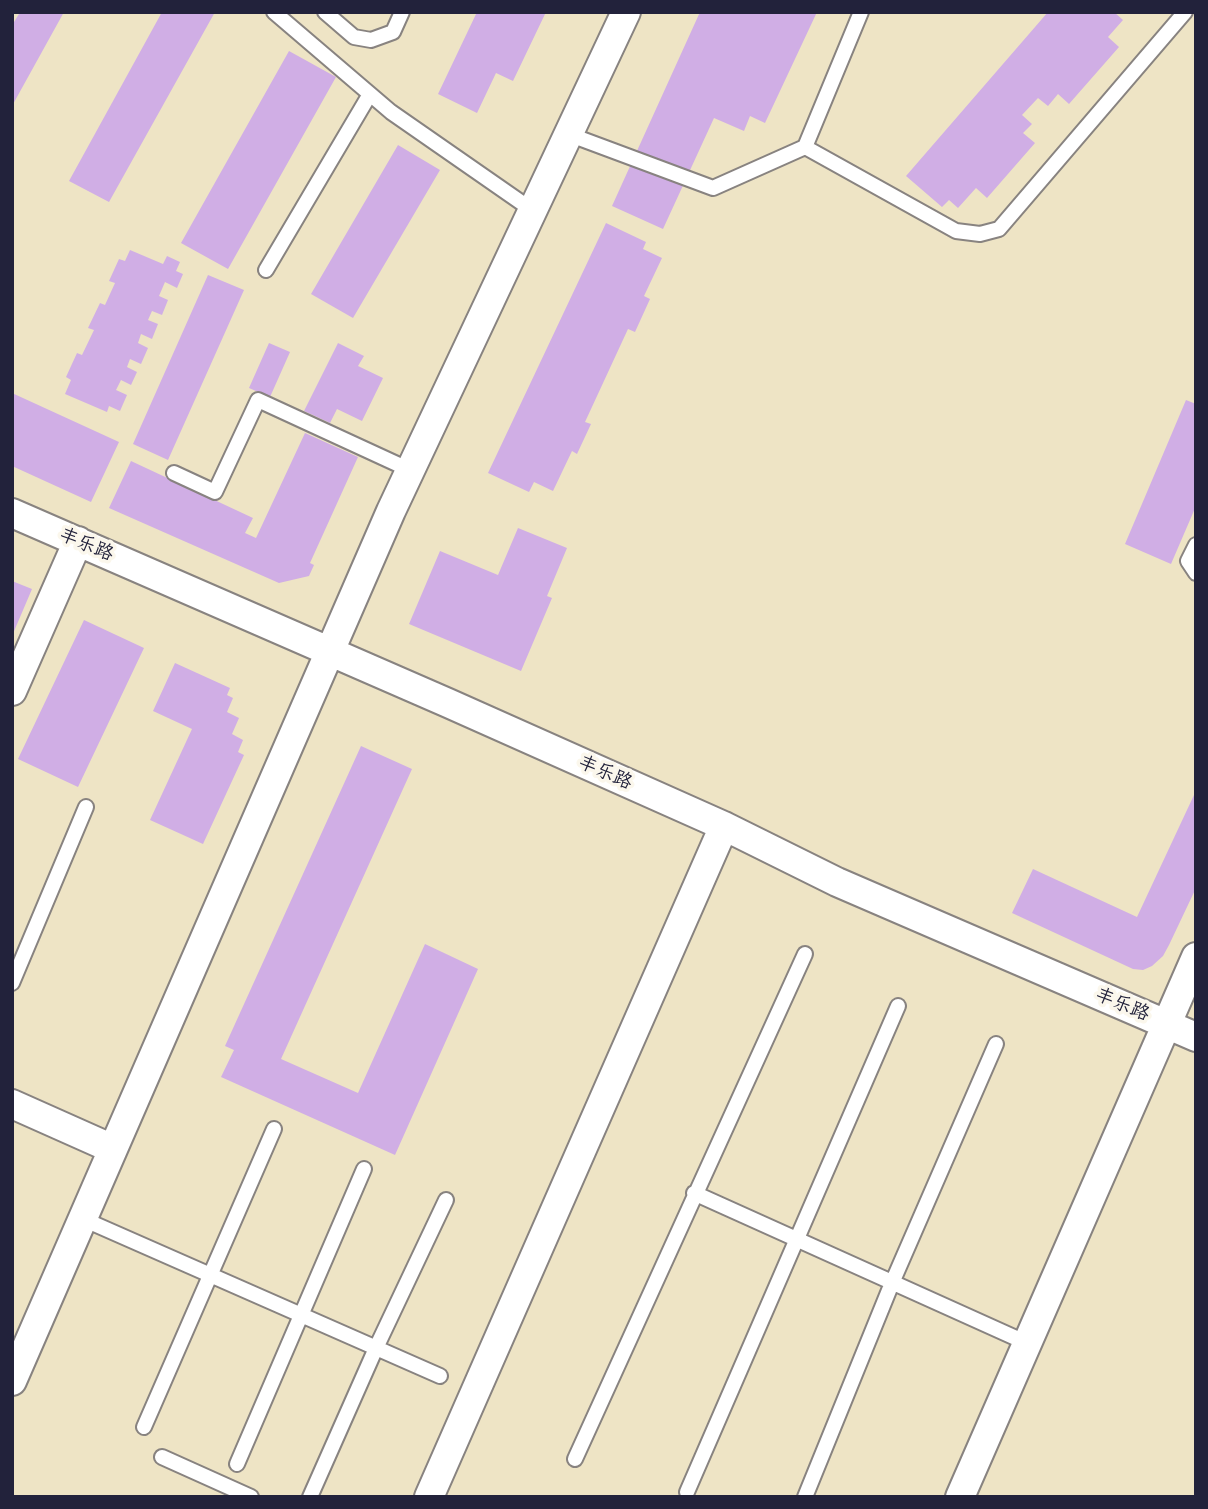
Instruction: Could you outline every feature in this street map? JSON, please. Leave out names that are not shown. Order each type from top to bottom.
[{"type":"street","points":[[12,1381],[410,470],[626,12]]},
{"type":"street","name":"丰乐路","points":[[12,513],[724,826],[837,882],[1196,1037]]},
{"type":"street","points":[[12,691],[78,541]]},
{"type":"street","points":[[429,1497],[724,826]]},
{"type":"street","points":[[960,1497],[1196,957]]},
{"type":"street","points":[[12,1104],[113,1149]]},
{"type":"lane","points":[[274,12],[391,112],[532,210]]},
{"type":"lane","points":[[325,12],[354,37],[371,40],[393,32],[402,12]]},
{"type":"lane","points":[[568,134],[713,188],[805,147],[861,12]]},
{"type":"lane","points":[[805,147],[956,231],[980,234],[999,229],[1185,12]]},
{"type":"lane","points":[[266,270],[370,94]]},
{"type":"lane","points":[[174,473],[215,492],[258,400],[410,470]]},
{"type":"lane","points":[[1196,545],[1188,561],[1196,573]]},
{"type":"lane","points":[[12,982],[86,807]]},
{"type":"lane","points":[[575,1459],[805,954]]},
{"type":"lane","points":[[687,1492],[898,1006]]},
{"type":"lane","points":[[805,1497],[892,1283],[996,1044]]},
{"type":"lane","points":[[144,1427],[274,1129]]},
{"type":"lane","points":[[237,1464],[363,1169]]},
{"type":"lane","points":[[694,1194],[1027,1343]]},
{"type":"lane","points":[[310,1497],[446,1200]]},
{"type":"lane","points":[[83,1219],[440,1376]]},
{"type":"lane","points":[[162,1457],[251,1497]]},
{"type":"building","points":[[16,12],[64,12],[12,106],[12,21],[14,22],[19,14]]},
{"type":"building","points":[[162,12],[215,12],[109,202],[69,181]]},
{"type":"building","points":[[477,12],[546,12],[513,81],[496,73],[477,113],[438,94]]},
{"type":"building","points":[[700,12],[817,12],[765,123],[750,116],[744,131],[714,118],[663,229],[612,206]]},
{"type":"building","points":[[1048,12],[1114,12],[1123,20],[1108,37],[1119,47],[1069,104],[1058,94],[1048,106],[1038,98],[1022,115],[1032,124],[1023,133],[1035,143],[987,198],[976,188],[958,208],[949,200],[942,207],[906,176]]},
{"type":"building","points":[[289,51],[336,77],[228,269],[181,243]]},
{"type":"building","points":[[398,145],[440,170],[353,318],[311,294]]},
{"type":"building","points":[[606,223],[646,242],[643,249],[662,258],[644,296],[650,299],[635,332],[628,329],[585,422],[591,424],[577,454],[572,451],[553,491],[534,482],[529,492],[488,473]]},
{"type":"building","points":[[130,250],[163,264],[167,256],[180,262],[176,271],[183,274],[177,288],[165,282],[159,296],[168,300],[162,315],[152,311],[148,320],[158,324],[152,339],[141,334],[138,343],[148,348],[141,364],[130,359],[127,367],[137,372],[131,385],[121,380],[116,390],[127,395],[120,411],[109,406],[107,412],[65,394],[71,380],[66,377],[77,353],[82,355],[94,330],[88,328],[100,303],[105,305],[115,283],[109,281],[119,259],[125,261]]},
{"type":"building","points":[[208,275],[244,290],[168,460],[133,444]]},
{"type":"building","points":[[269,343],[290,352],[270,397],[249,388]]},
{"type":"building","points":[[338,343],[364,356],[358,366],[383,378],[362,421],[337,409],[330,423],[304,411]]},
{"type":"building","points":[[12,393],[119,442],[91,502],[12,466]]},
{"type":"building","points":[[1186,400],[1196,404],[1196,506],[1171,564],[1125,544]]},
{"type":"building","points":[[305,433],[358,457],[310,563],[314,565],[309,576],[279,583],[109,508],[131,461],[253,518],[245,533],[256,538]]},
{"type":"building","points":[[518,528],[567,548],[547,596],[552,598],[521,671],[409,624],[440,551],[498,575]]},
{"type":"building","points":[[12,581],[32,589],[12,636]]},
{"type":"building","points":[[84,620],[144,648],[78,787],[18,759]]},
{"type":"building","points":[[175,663],[230,688],[227,695],[233,698],[227,712],[239,718],[232,734],[243,740],[238,752],[244,755],[203,844],[150,820],[192,729],[153,711]]},
{"type":"building","points":[[361,746],[412,769],[281,1059],[358,1093],[425,944],[478,969],[395,1155],[221,1077],[234,1050],[225,1046]]},
{"type":"building","points":[[1194,795],[1196,888],[1163,956],[1152,966],[1143,970],[1133,969],[1012,913],[1033,869],[1137,917]]}]
